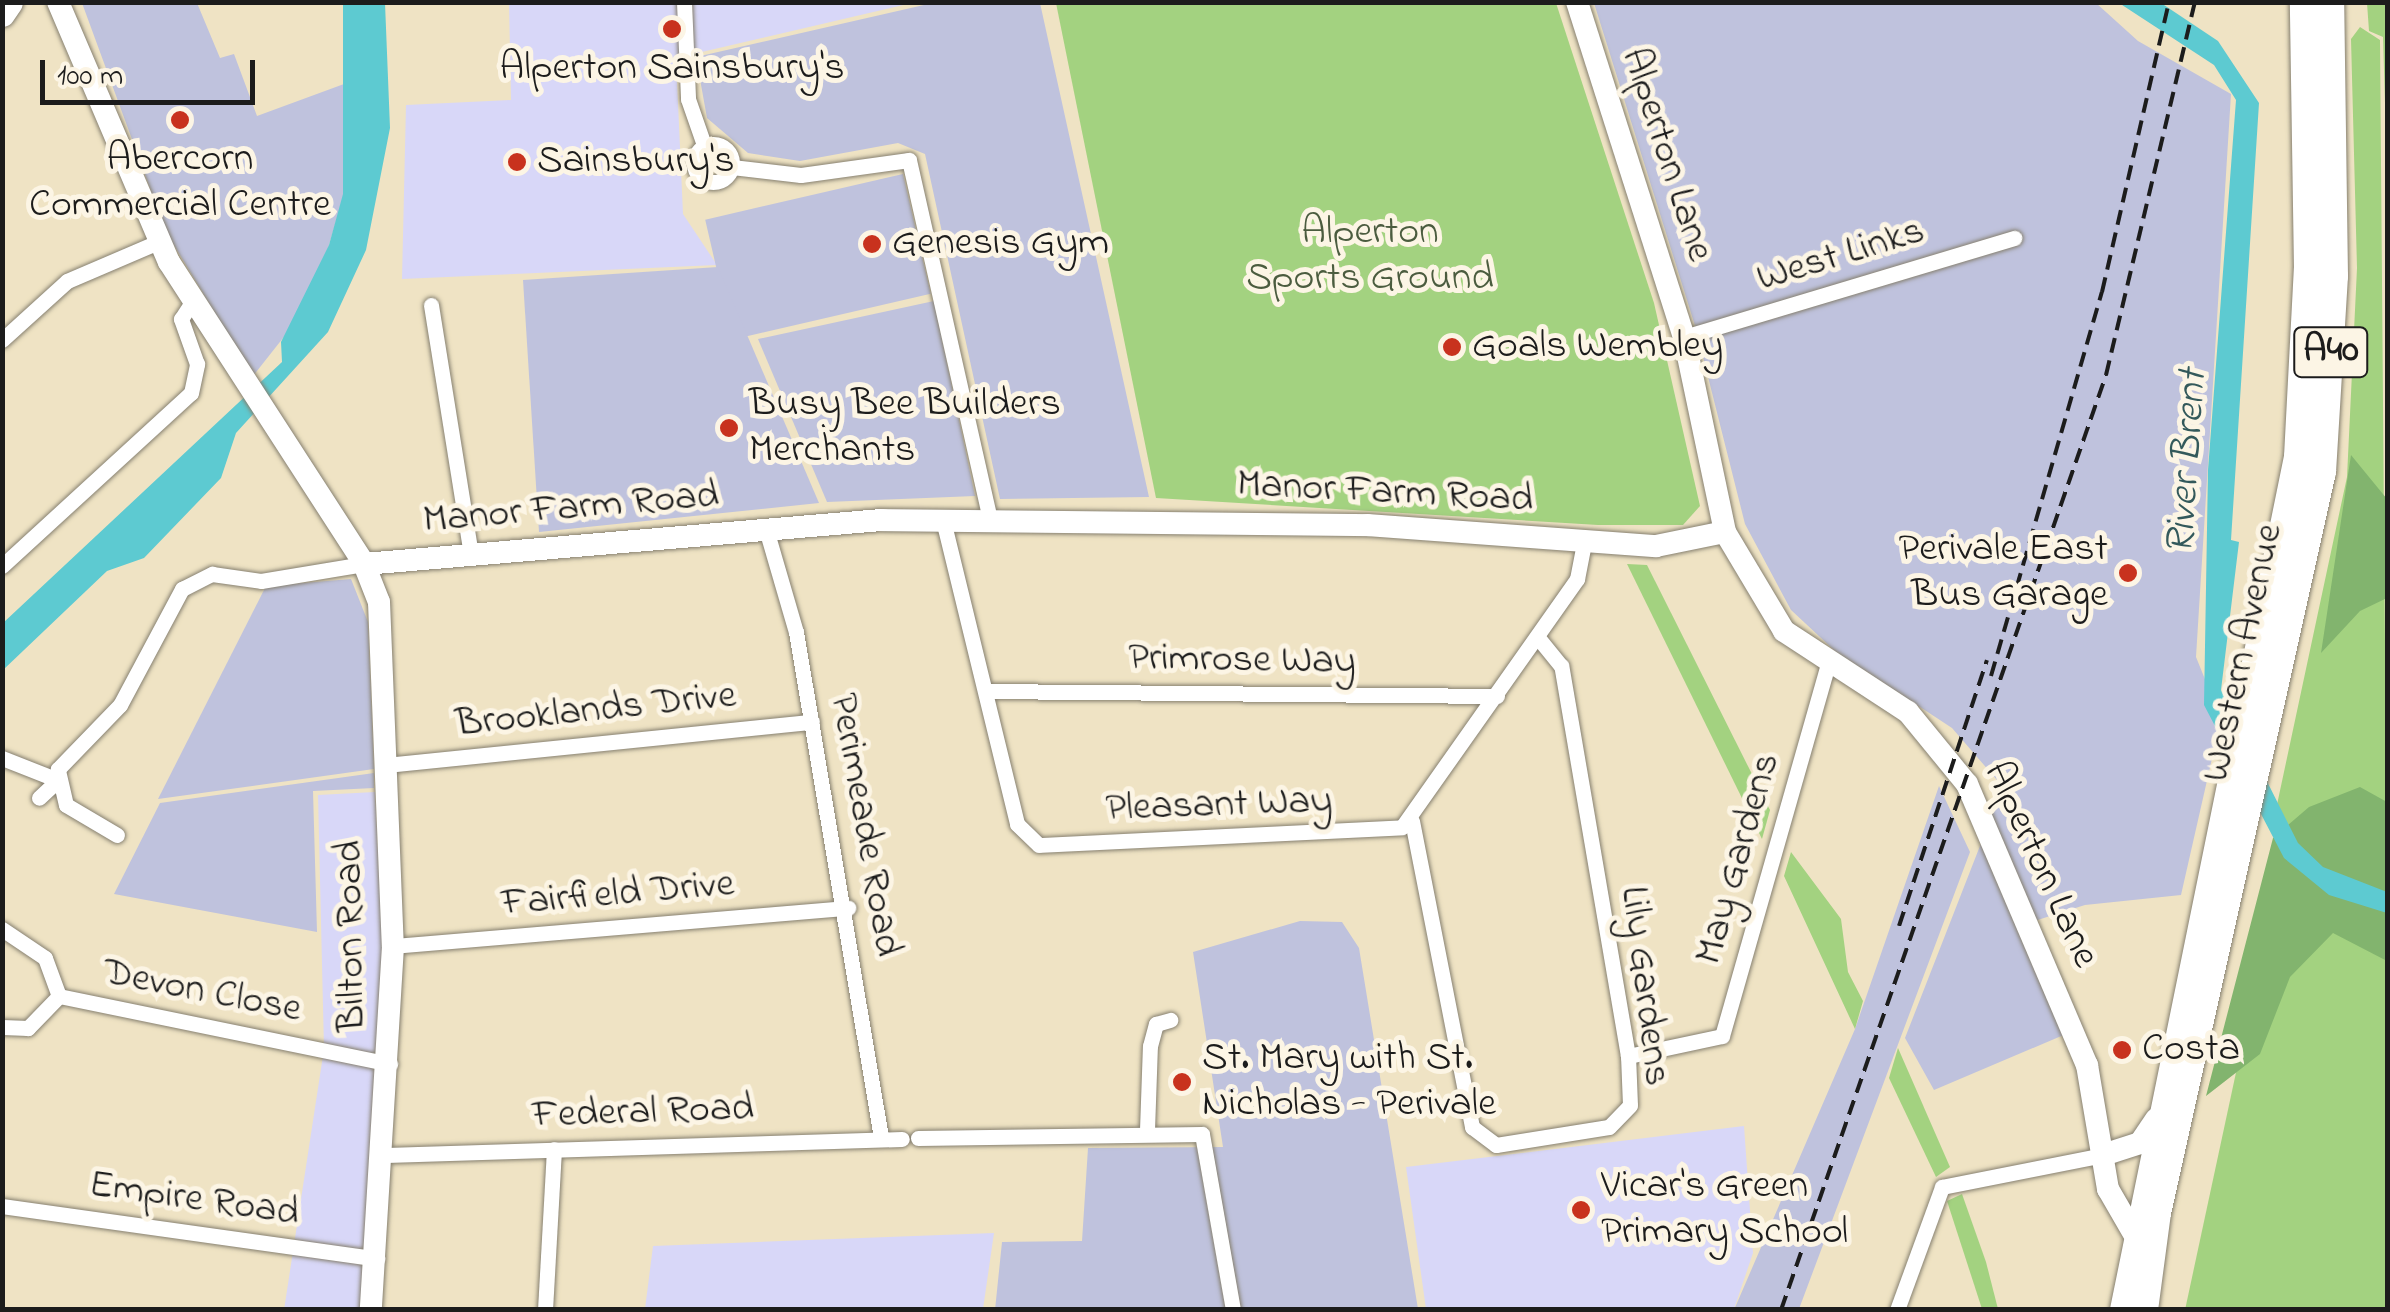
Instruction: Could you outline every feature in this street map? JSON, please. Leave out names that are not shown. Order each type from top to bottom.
[{"type":"highway","name":"Western Avenue","points":[[2265,691],[2304,388],[2304,2]]},
{"type":"highway","name":"Western Avenue","points":[[2144,1310],[2157,1213],[2239,810],[2265,691],[2309,548],[2330,378],[2330,2]]},
{"type":"highway","name":"Western Avenue","points":[[2124,1310],[2156,1120],[2239,810]]},
{"type":"main road","points":[[2,14],[10,2]]},
{"type":"street","points":[[38,798],[58,780],[67,751],[120,706],[195,578],[295,578],[364,564],[232,368],[158,242],[98,79],[58,2]]},
{"type":"street","points":[[684,2],[688,100],[704,146],[693,167],[700,180],[723,181],[732,167]]},
{"type":"street","name":"Alperton Lane","points":[[1577,2],[1684,337],[1725,532],[1768,612],[1828,664],[1908,712],[1967,784],[2087,1064],[2108,1188],[2134,1234]]},
{"type":"street","points":[[704,146],[726,148],[732,167]]},
{"type":"street","points":[[732,167],[801,175],[909,160],[990,520]]},
{"type":"street","name":"West Links","points":[[1684,337],[2015,238]]},
{"type":"street","points":[[2,340],[85,270],[158,242]]},
{"type":"street","points":[[2,566],[191,393],[197,364],[181,319],[192,302]]},
{"type":"street","points":[[432,306],[471,556]]},
{"type":"street","name":"Manor Farm Road","points":[[364,564],[766,529],[943,520],[1367,524],[1584,542],[1671,545],[1725,532]]},
{"type":"street","name":"Pleasant Way","points":[[943,520],[1018,824],[1039,844],[1386,833],[1412,820]]},
{"type":"street","name":"Perimeade Road","points":[[766,529],[812,722],[848,908],[882,1137]]},
{"type":"street","points":[[1412,820],[1578,579],[1584,542]]},
{"type":"street","name":"Bilton Road","points":[[364,564],[382,622],[393,946],[386,1155],[370,1310]]},
{"type":"street","name":"Lily Gardens","points":[[1412,820],[1480,1140],[1609,1128],[1630,1105],[1628,1056],[1561,666],[1538,638]]},
{"type":"street","name":"May Gardens","points":[[1628,1056],[1722,1036],[1828,664]]},
{"type":"street","name":"Primrose Way","points":[[986,691],[1498,696]]},
{"type":"street","name":"Brooklands Drive","points":[[386,765],[812,722]]},
{"type":"street","points":[[2,758],[58,780]]},
{"type":"street","points":[[58,780],[66,806],[117,835]]},
{"type":"street","points":[[100,827],[110,812]]},
{"type":"street","name":"Fairfield Drive","points":[[393,946],[848,908]]},
{"type":"street","name":"Devon Close","points":[[2,929],[45,958],[59,996]]},
{"type":"street","name":"Devon Close","points":[[2,1028],[28,1028],[59,996]]},
{"type":"street","name":"Devon Close","points":[[59,996],[390,1064]]},
{"type":"street","points":[[1147,1130],[1150,1046],[1156,1024],[1170,1020]]},
{"type":"street","points":[[1897,1310],[1942,1187],[2103,1155],[2140,1143],[2156,1120]]},
{"type":"street","name":"Federal Road","points":[[386,1155],[1147,1130],[1202,1134],[1233,1310]]},
{"type":"street","points":[[545,1310],[554,1149]]},
{"type":"street","name":"Empire Road","points":[[2,1206],[377,1258]]},
{"type":"shaded area","points":[[937,2],[1040,3],[1149,497],[1000,499],[925,154],[898,143],[800,161],[748,153],[707,118],[696,57]]},
{"type":"shaded area","points":[[82,3],[197,3],[220,58],[234,54],[257,116],[344,84],[346,187],[313,300],[253,376],[166,232]]},
{"type":"shaded area","points":[[509,3],[912,3],[676,58],[683,214],[717,265],[402,279],[406,105],[511,100]]},
{"type":"shaded area","points":[[1594,3],[2096,3],[2138,41],[2231,94],[2196,657],[2221,719],[2181,895],[2085,905],[2028,923],[2073,1031],[1934,1090],[1905,1038],[2003,787],[1952,728],[1835,651],[1791,610],[1745,524],[1696,329]]},
{"type":"shaded area","points":[[903,174],[931,294],[733,340],[705,220]]},
{"type":"shaded area","points":[[718,267],[819,503],[539,532],[523,280]]},
{"type":"shaded area","points":[[934,301],[975,496],[827,502],[758,339]]},
{"type":"shaded area","points":[[351,579],[368,622],[374,769],[158,799],[266,586]]},
{"type":"shaded area","points":[[374,773],[374,788],[313,791],[317,932],[114,894],[160,803]]},
{"type":"shaded area","points":[[1939,786],[1970,852],[1799,1309],[1734,1310],[1855,1029]]},
{"type":"shaded area","points":[[375,792],[383,949],[366,1309],[284,1310],[324,1049],[318,795]]},
{"type":"shaded area","points":[[1300,921],[1342,922],[1359,948],[1418,1309],[995,1310],[1002,1242],[1082,1241],[1088,1148],[1223,1147],[1193,952]]},
{"type":"shaded area","name":"Vicar's Green Primary School","points":[[1744,1126],[1753,1253],[1734,1309],[1426,1309],[1406,1167]]},
{"type":"shaded area","points":[[994,1233],[983,1309],[645,1309],[653,1246]]},
{"type":"green space","name":"Alperton Sports Ground","points":[[1056,3],[1556,3],[1654,303],[1700,506],[1683,525],[1598,525],[1156,498]]},
{"type":"green space","points":[[2367,3],[2387,3],[2387,170],[2383,37],[2369,31]]},
{"type":"green space","points":[[2360,27],[2380,40],[2387,884],[2335,865],[2275,814],[2347,477],[2357,268],[2351,39]]},
{"type":"green space","points":[[2351,455],[2387,499],[2387,598],[2360,611],[2321,653]]},
{"type":"green space","points":[[1627,564],[1647,565],[1770,810],[1762,839]]},
{"type":"green space","points":[[2360,787],[2387,802],[2387,961],[2333,933],[2290,977],[2260,1054],[2206,1096],[2273,838],[2309,807]]},
{"type":"green space","points":[[1791,852],[1841,919],[1848,972],[1863,1001],[1855,1029],[1784,876]]},
{"type":"green space","points":[[2275,891],[2387,924],[2387,1309],[2185,1310]]},
{"type":"green space","points":[[1898,1048],[1950,1167],[1936,1177],[1889,1078]]},
{"type":"green space","points":[[1962,1194],[1998,1309],[1982,1309],[1947,1201]]},
{"type":"water","points":[[343,3],[385,3],[390,128],[366,250],[328,332],[236,433],[221,478],[144,558],[107,571],[3,670],[3,623],[282,362],[281,342],[329,245],[343,194]]},
{"type":"water","points":[[2119,3],[2161,3],[2218,41],[2259,103],[2231,540],[2239,542],[2221,690],[2298,843],[2323,867],[2387,892],[2387,913],[2329,895],[2284,858],[2204,705],[2208,470],[2236,100],[2214,65]]},
{"type":"railway","points":[[1991,676],[2102,292],[2169,2]]},
{"type":"railway","points":[[1781,1310],[2106,375],[2195,2]]},
{"type":"railway","points":[[1899,926],[1987,660]]},
{"type":"place","name":"Alperton Sainsbury's","points":[[672,29]]},
{"type":"place","name":"Abercorn Commercial Centre","points":[[180,120]]},
{"type":"place","name":"Sainsbury's","points":[[517,162]]},
{"type":"place","name":"Genesis Gym","points":[[872,244]]},
{"type":"place","name":"Goals Wembley","points":[[1452,347]]},
{"type":"place","name":"Busy Bee Builders Merchants","points":[[729,428]]},
{"type":"place","name":"Perivale East Bus Garage","points":[[2128,573]]},
{"type":"place","name":"Costa","points":[[2122,1050]]},
{"type":"place","name":"St. Mary with St. Nicholas - Perivale","points":[[1182,1082]]},
{"type":"place","name":"Vicar's Green Primary School","points":[[1581,1210]]},
{"type":"water label","name":"River Brent","points":[[2188,462]]}]
